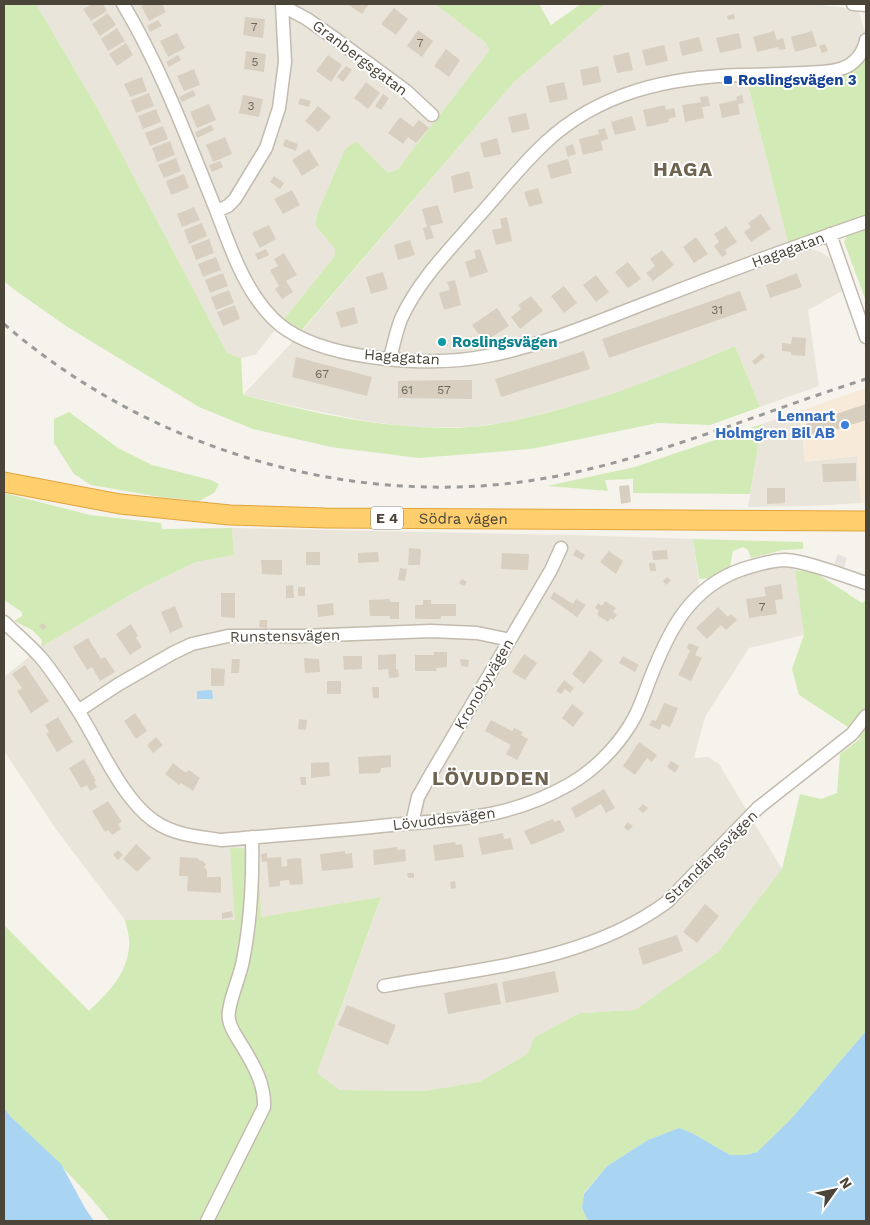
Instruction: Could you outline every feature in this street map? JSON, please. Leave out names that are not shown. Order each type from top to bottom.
[{"type":"highway","name":"Södra vägen","points":[[4,482],[120,504],[230,516],[866,521]]},
{"type":"street","name":"Hagagatan","points":[[123,4],[151,54],[244,276],[258,301],[272,319],[287,330],[320,346],[359,355],[390,359],[442,361],[485,357],[518,349],[582,327],[712,277],[866,222]]},
{"type":"street","points":[[854,4],[866,5]]},
{"type":"street","points":[[217,211],[228,206],[235,199],[266,148],[279,108],[284,71],[283,5]]},
{"type":"street","name":"Granbergsgatan","points":[[283,5],[307,19],[405,90],[432,115]]},
{"type":"street","points":[[390,359],[402,319],[420,286],[523,166],[546,142],[571,122],[600,105],[639,89],[669,82],[727,76],[821,72],[844,68],[857,59],[865,46],[866,40]]},
{"type":"street","points":[[830,234],[866,337]]},
{"type":"street","name":"Kronobyvägen","points":[[412,823],[418,797],[430,774],[551,570],[561,548]]},
{"type":"street","name":"Lövuddsvägen","points":[[4,622],[41,658],[54,675],[133,802],[153,821],[174,832],[222,840],[459,820],[512,810],[552,794],[572,783],[588,771],[617,742],[631,724],[654,668],[676,622],[688,605],[706,588],[726,575],[757,565],[784,560],[805,564],[866,583]]},
{"type":"street","points":[[836,574],[840,561]]},
{"type":"street","name":"Runstensvägen","points":[[78,711],[119,684],[173,653],[192,644],[228,636],[302,636],[431,631],[477,632],[510,640]]},
{"type":"street","name":"Strandängsvägen","points":[[384,986],[545,957],[588,943],[653,913],[667,902],[758,808],[852,734],[866,716]]},
{"type":"street","points":[[207,1221],[264,1107],[264,1093],[257,1074],[228,1019],[229,1005],[236,990],[243,961],[252,885],[252,837]]},
{"type":"shaded area","points":[[36,4],[435,4],[486,43],[489,51],[398,169],[388,173],[356,141],[345,149],[317,214],[315,225],[335,249],[334,257],[255,355],[241,358],[227,353],[99,111]]},
{"type":"shaded area","points":[[605,4],[811,4],[856,9],[860,15],[866,36],[866,56],[855,70],[832,79],[748,85],[788,243],[821,252],[831,259],[842,291],[808,310],[819,386],[760,407],[735,346],[658,378],[585,403],[508,422],[471,427],[411,427],[365,421],[243,395],[296,338],[515,81]]},
{"type":"shaded area","points":[[866,388],[866,502],[861,503],[857,456],[805,462],[800,411]]},
{"type":"shaded area","points":[[800,411],[805,462],[857,456],[861,503],[748,507],[762,424]]},
{"type":"shaded area","points":[[232,528],[693,539],[700,591],[719,577],[794,559],[804,635],[749,648],[705,717],[694,758],[708,757],[719,764],[782,869],[718,952],[635,1010],[580,1013],[536,1037],[527,1054],[479,1082],[424,1091],[340,1090],[317,1073],[381,898],[261,917],[230,848],[236,920],[125,920],[55,828],[4,751],[4,677],[41,647],[142,588],[196,562],[234,555]]},
{"type":"shaded area","points":[[838,554],[847,558],[844,568],[834,564]]},
{"type":"green space","points":[[4,4],[36,4],[99,111],[227,353],[241,358],[243,395],[299,409],[356,420],[414,427],[472,427],[518,420],[570,407],[618,392],[735,346],[760,407],[710,425],[658,423],[531,449],[419,458],[331,447],[253,429],[199,407],[66,326],[4,281]]},
{"type":"green space","points":[[435,4],[539,4],[551,25],[581,4],[605,4],[515,81],[301,331],[284,319],[334,257],[335,249],[315,225],[317,214],[345,149],[356,141],[388,173],[398,169],[489,51],[486,43]]},
{"type":"green space","points":[[866,56],[866,217],[849,221],[788,243],[748,85],[832,79],[855,70]]},
{"type":"green space","points":[[866,229],[866,301],[844,242],[849,232]]},
{"type":"green space","points":[[69,412],[118,448],[152,465],[211,480],[219,484],[214,493],[199,501],[160,497],[91,485],[74,474],[54,443],[54,419]]},
{"type":"green space","points":[[762,424],[750,494],[633,493],[633,479],[605,480],[608,491],[547,486],[635,467]]},
{"type":"green space","points":[[4,493],[90,515],[161,523],[162,529],[232,528],[234,555],[196,562],[142,588],[41,647],[42,640],[32,630],[14,621],[22,616],[22,612],[4,600]]},
{"type":"green space","points":[[693,539],[803,542],[803,549],[783,550],[751,558],[748,550],[743,547],[733,551],[730,566],[712,578],[699,579]]},
{"type":"green space","points":[[795,570],[816,573],[862,603],[866,600],[866,1031],[791,1119],[757,1152],[746,1155],[730,1155],[692,1133],[679,1128],[648,1140],[607,1166],[584,1193],[582,1208],[588,1221],[110,1221],[75,1180],[4,1108],[4,925],[89,1011],[109,990],[125,966],[129,944],[125,920],[235,920],[230,848],[258,849],[261,917],[381,897],[317,1073],[340,1090],[424,1091],[479,1082],[527,1054],[535,1037],[580,1013],[635,1010],[718,952],[782,869],[800,794],[821,799],[837,793],[840,754],[860,739],[857,733],[799,695],[792,669],[804,635]]},
{"type":"water","points":[[212,690],[213,699],[197,699],[197,691]]},
{"type":"water","points":[[866,1031],[866,1221],[588,1221],[582,1208],[584,1194],[607,1166],[648,1140],[679,1128],[692,1133],[730,1155],[746,1155],[757,1152],[791,1119]]},
{"type":"water","points":[[4,1108],[11,1117],[61,1164],[94,1221],[4,1221]]},
{"type":"building","points":[[92,4],[103,4],[107,11],[91,21],[83,9]]},
{"type":"building","points":[[145,4],[162,4],[166,12],[149,21],[141,6]]},
{"type":"building","points":[[347,4],[369,4],[362,14]]},
{"type":"building","points":[[394,8],[408,19],[396,35],[381,24]]},
{"type":"building","points":[[108,13],[116,25],[100,36],[92,24]]},
{"type":"building","points":[[734,14],[735,19],[728,20],[727,16]]},
{"type":"building","points":[[245,17],[265,19],[263,38],[243,35]]},
{"type":"building","points":[[158,20],[162,26],[150,32],[147,26]]},
{"type":"building","points":[[117,28],[125,41],[108,51],[101,39]]},
{"type":"building","points":[[418,30],[433,41],[422,57],[407,46]]},
{"type":"building","points":[[774,31],[777,40],[783,38],[786,49],[779,50],[778,47],[757,52],[753,37]]},
{"type":"building","points":[[812,31],[817,46],[795,52],[791,37]]},
{"type":"building","points":[[177,33],[185,48],[168,57],[160,41]]},
{"type":"building","points":[[739,33],[742,48],[720,53],[716,38]]},
{"type":"building","points":[[699,37],[703,51],[682,56],[679,42]]},
{"type":"building","points":[[126,43],[133,55],[117,66],[109,54]]},
{"type":"building","points":[[825,44],[828,51],[822,53],[819,46]]},
{"type":"building","points":[[664,45],[668,61],[646,66],[642,50]]},
{"type":"building","points":[[446,49],[460,60],[449,77],[434,66]]},
{"type":"building","points":[[246,51],[266,54],[264,72],[244,69]]},
{"type":"building","points":[[629,52],[633,70],[617,73],[613,56]]},
{"type":"building","points":[[178,55],[181,60],[169,67],[166,62]]},
{"type":"building","points":[[328,55],[342,65],[331,82],[316,71]]},
{"type":"building","points":[[346,66],[352,70],[343,82],[337,77]]},
{"type":"building","points":[[598,66],[601,82],[583,86],[580,70]]},
{"type":"building","points":[[194,69],[200,85],[184,91],[177,76]]},
{"type":"building","points":[[142,77],[147,91],[130,97],[124,84]]},
{"type":"building","points":[[366,82],[380,93],[368,109],[354,98]]},
{"type":"building","points":[[564,82],[568,99],[550,103],[546,86]]},
{"type":"building","points":[[193,90],[196,95],[182,102],[179,97]]},
{"type":"building","points":[[149,93],[154,106],[136,113],[131,100]]},
{"type":"building","points":[[383,94],[389,98],[381,110],[375,106]]},
{"type":"building","points":[[243,95],[263,99],[259,117],[239,113]]},
{"type":"building","points":[[742,95],[744,103],[738,104],[740,114],[722,118],[719,104],[737,100],[736,97]]},
{"type":"building","points":[[708,96],[710,106],[702,107],[704,118],[685,122],[682,105],[701,102],[700,97]]},
{"type":"building","points":[[300,98],[311,101],[309,107],[298,104]]},
{"type":"building","points":[[209,104],[216,120],[197,128],[190,112]]},
{"type":"building","points":[[665,105],[666,110],[674,108],[676,117],[668,119],[669,122],[647,127],[643,110]]},
{"type":"building","points":[[318,106],[331,117],[318,132],[305,121]]},
{"type":"building","points":[[156,109],[161,122],[143,129],[138,116]]},
{"type":"building","points":[[526,113],[530,129],[512,133],[508,117]]},
{"type":"building","points":[[632,116],[636,130],[615,135],[611,122]]},
{"type":"building","points":[[400,117],[413,127],[419,120],[429,128],[416,143],[408,137],[403,144],[388,133]]},
{"type":"building","points":[[211,125],[214,130],[197,138],[195,132]]},
{"type":"building","points":[[163,126],[168,139],[150,146],[145,133]]},
{"type":"building","points":[[605,128],[608,139],[601,141],[603,150],[583,155],[579,139],[599,134],[598,130]]},
{"type":"building","points":[[225,137],[232,154],[213,162],[206,145]]},
{"type":"building","points":[[497,138],[501,154],[484,158],[480,143]]},
{"type":"building","points":[[285,139],[298,144],[296,151],[283,146]]},
{"type":"building","points":[[170,141],[175,155],[157,162],[152,148]]},
{"type":"building","points":[[573,144],[576,154],[568,157],[565,147]]},
{"type":"building","points":[[309,149],[319,165],[302,176],[292,160]]},
{"type":"building","points":[[176,158],[181,171],[164,178],[158,165]]},
{"type":"building","points":[[568,159],[572,173],[551,179],[547,165]]},
{"type":"building","points":[[220,161],[223,167],[212,172],[209,165]]},
{"type":"building","points":[[469,171],[473,188],[454,193],[451,176]]},
{"type":"building","points":[[184,174],[189,188],[171,195],[166,181]]},
{"type":"building","points":[[274,176],[284,183],[280,189],[270,182]]},
{"type":"building","points":[[538,188],[543,203],[529,207],[524,192]]},
{"type":"building","points":[[292,190],[300,205],[283,214],[274,199]]},
{"type":"building","points":[[438,205],[443,223],[430,226],[434,238],[426,240],[423,228],[427,227],[422,209]]},
{"type":"building","points":[[194,207],[200,220],[182,227],[177,214]]},
{"type":"building","points":[[761,214],[771,229],[751,242],[744,232],[751,227],[748,223]]},
{"type":"building","points":[[507,217],[512,241],[496,245],[492,230],[502,228],[500,219]]},
{"type":"building","points":[[202,223],[207,236],[189,244],[184,230]]},
{"type":"building","points":[[269,225],[276,239],[260,248],[252,233]]},
{"type":"building","points":[[726,226],[737,242],[725,250],[727,254],[722,257],[714,246],[719,242],[714,234]]},
{"type":"building","points":[[696,237],[708,254],[694,263],[683,247]]},
{"type":"building","points":[[209,239],[214,253],[196,260],[191,246]]},
{"type":"building","points":[[410,240],[415,255],[398,260],[394,245]]},
{"type":"building","points":[[266,249],[269,255],[258,260],[255,254]]},
{"type":"building","points":[[480,249],[488,272],[470,278],[465,262],[476,258],[474,251]]},
{"type":"building","points":[[662,250],[674,265],[653,281],[646,273],[655,266],[650,259]]},
{"type":"building","points":[[284,253],[297,275],[286,281],[293,292],[282,299],[275,289],[279,286],[270,270],[278,266],[274,259]]},
{"type":"building","points":[[216,257],[221,270],[203,277],[198,264]]},
{"type":"building","points":[[628,262],[641,279],[628,288],[615,272]]},
{"type":"building","points":[[383,272],[388,289],[371,294],[366,277]]},
{"type":"building","points":[[223,273],[228,286],[210,293],[205,280]]},
{"type":"building","points":[[797,273],[802,287],[770,298],[766,285]]},
{"type":"building","points":[[596,275],[609,292],[596,302],[583,285]]},
{"type":"building","points":[[455,280],[461,305],[444,310],[439,293],[450,290],[447,282]]},
{"type":"building","points":[[564,286],[577,303],[564,313],[551,296]]},
{"type":"building","points":[[229,290],[234,303],[216,310],[211,297]]},
{"type":"building","points":[[740,291],[747,310],[609,358],[602,339]]},
{"type":"building","points":[[531,296],[543,311],[520,329],[511,317],[521,309],[518,305]]},
{"type":"building","points":[[235,305],[240,319],[223,326],[217,312]]},
{"type":"building","points":[[354,307],[358,323],[341,328],[336,312]]},
{"type":"building","points":[[497,308],[509,326],[484,342],[472,325]]},
{"type":"building","points":[[792,337],[806,338],[805,356],[791,355],[791,352],[782,351],[782,343],[791,344]]},
{"type":"building","name":"Roslingsvägen","points":[[437,338],[448,340],[448,346],[437,344]]},
{"type":"building","points":[[584,351],[590,369],[501,397],[495,379]]},
{"type":"building","points":[[762,353],[765,357],[755,365],[752,361]]},
{"type":"building","points":[[296,357],[372,377],[367,396],[292,377]]},
{"type":"building","points":[[472,380],[472,399],[398,398],[398,381]]},
{"type":"building","points":[[866,404],[866,420],[810,438],[806,424]]},
{"type":"building","points":[[856,463],[856,481],[823,482],[822,464]]},
{"type":"building","points":[[629,485],[631,502],[621,504],[619,486]]},
{"type":"building","points":[[767,488],[785,488],[785,503],[767,504]]},
{"type":"building","points":[[409,548],[421,549],[420,565],[408,565]]},
{"type":"building","points":[[576,549],[585,555],[582,560],[573,555]]},
{"type":"building","points":[[667,550],[668,559],[653,560],[652,551]]},
{"type":"building","points":[[609,551],[623,561],[616,574],[600,562]]},
{"type":"building","points":[[306,552],[320,552],[320,565],[306,565]]},
{"type":"building","points":[[378,552],[379,562],[358,563],[358,553]]},
{"type":"building","points":[[502,553],[529,554],[528,570],[501,569]]},
{"type":"building","points":[[261,560],[282,560],[282,575],[262,574]]},
{"type":"building","points":[[649,563],[655,563],[656,571],[650,571]]},
{"type":"building","points":[[400,568],[407,569],[405,581],[398,580]]},
{"type":"building","points":[[667,577],[671,580],[666,585],[663,581]]},
{"type":"building","points":[[462,579],[467,582],[464,586],[459,583]]},
{"type":"building","points":[[781,584],[783,599],[775,600],[777,614],[749,618],[746,599],[766,596],[764,587]]},
{"type":"building","points":[[293,585],[294,598],[286,598],[286,586]]},
{"type":"building","points":[[298,587],[305,587],[305,596],[298,596]]},
{"type":"building","points":[[554,592],[573,604],[576,599],[586,605],[577,617],[550,598]]},
{"type":"building","points":[[221,593],[235,593],[235,618],[221,617]]},
{"type":"building","points":[[390,599],[390,602],[399,602],[399,619],[390,619],[390,616],[370,616],[369,600]]},
{"type":"building","points":[[423,600],[431,600],[431,604],[456,604],[456,616],[441,616],[441,619],[415,619],[415,605],[423,605]]},
{"type":"building","points":[[605,601],[616,608],[613,612],[617,615],[608,622],[597,615],[599,611],[595,608],[598,603],[602,606]]},
{"type":"building","points":[[333,603],[334,615],[318,617],[317,605]]},
{"type":"building","points":[[175,606],[183,627],[170,633],[161,612]]},
{"type":"building","points":[[718,607],[728,617],[731,614],[737,620],[726,630],[721,625],[707,639],[696,628]]},
{"type":"building","points":[[260,620],[267,620],[267,628],[259,627]]},
{"type":"building","points":[[43,623],[47,627],[43,630],[39,626]]},
{"type":"building","points":[[131,624],[138,636],[136,638],[142,647],[130,655],[116,634]]},
{"type":"building","points":[[88,638],[101,659],[105,657],[115,672],[100,681],[92,667],[87,670],[73,647]]},
{"type":"building","points":[[689,643],[699,647],[695,655],[702,658],[691,681],[678,675],[690,651],[687,648]]},
{"type":"building","points":[[590,650],[603,660],[584,684],[572,674]]},
{"type":"building","points":[[434,652],[447,652],[447,667],[436,668],[437,671],[415,671],[415,655],[434,655]]},
{"type":"building","points":[[396,654],[396,669],[398,669],[399,677],[389,678],[388,669],[378,670],[378,655]]},
{"type":"building","points":[[524,654],[537,663],[525,680],[512,672]]},
{"type":"building","points":[[343,656],[362,656],[362,669],[344,670]]},
{"type":"building","points":[[623,656],[639,665],[635,672],[619,663]]},
{"type":"building","points":[[304,658],[319,659],[320,672],[305,673]]},
{"type":"building","points":[[232,659],[240,659],[239,673],[231,673]]},
{"type":"building","points":[[460,659],[469,660],[468,667],[461,666]]},
{"type":"building","points":[[25,665],[49,701],[31,713],[17,691],[22,688],[12,674]]},
{"type":"building","points":[[211,668],[225,669],[224,686],[211,686]]},
{"type":"building","points":[[564,680],[574,688],[570,693],[565,689],[561,694],[556,691]]},
{"type":"building","points":[[327,681],[341,681],[341,694],[327,694]]},
{"type":"building","points":[[372,687],[379,687],[379,698],[373,698]]},
{"type":"building","points":[[664,703],[678,708],[670,727],[662,724],[660,730],[649,725],[652,720],[656,721]]},
{"type":"building","points":[[572,704],[584,713],[573,727],[562,718]]},
{"type":"building","points":[[135,713],[147,731],[136,739],[124,721]]},
{"type":"building","points":[[58,717],[73,742],[57,752],[46,734],[49,732],[45,725]]},
{"type":"building","points":[[299,719],[307,720],[306,730],[298,729]]},
{"type":"building","points":[[491,720],[512,731],[514,728],[523,732],[521,735],[528,739],[517,760],[506,754],[511,745],[485,731]]},
{"type":"building","points":[[156,737],[163,745],[153,753],[147,745]]},
{"type":"building","points":[[639,742],[657,755],[652,762],[647,758],[635,775],[623,766]]},
{"type":"building","points":[[391,755],[391,767],[381,768],[380,773],[359,774],[358,757]]},
{"type":"building","points":[[84,759],[96,781],[94,782],[97,787],[90,791],[87,785],[81,788],[69,768]]},
{"type":"building","points":[[671,761],[679,766],[675,773],[667,767]]},
{"type":"building","points":[[329,762],[330,776],[311,778],[311,763]]},
{"type":"building","points":[[173,763],[186,773],[189,770],[200,778],[193,791],[181,783],[179,785],[165,774]]},
{"type":"building","points":[[300,777],[306,777],[306,785],[301,785]]},
{"type":"building","points":[[604,789],[615,808],[606,813],[601,804],[576,818],[571,808]]},
{"type":"building","points":[[108,801],[122,822],[118,824],[121,829],[112,835],[108,830],[105,832],[92,811]]},
{"type":"building","points":[[643,804],[648,808],[643,813],[638,809]]},
{"type":"building","points":[[553,819],[554,822],[560,820],[565,831],[531,845],[524,831]]},
{"type":"building","points":[[628,822],[633,826],[628,831],[624,827]]},
{"type":"building","points":[[503,833],[504,839],[511,838],[513,849],[482,855],[478,838]]},
{"type":"building","points":[[455,842],[456,845],[462,844],[464,857],[435,861],[433,845]]},
{"type":"building","points":[[136,844],[151,858],[137,872],[123,859]]},
{"type":"building","points":[[397,847],[398,850],[405,849],[406,861],[374,865],[373,850]]},
{"type":"building","points":[[118,850],[123,855],[118,860],[113,855]]},
{"type":"building","points":[[345,851],[345,854],[352,853],[353,868],[322,871],[320,854]]},
{"type":"building","points":[[267,853],[267,858],[281,857],[282,867],[287,866],[287,859],[301,858],[303,884],[290,885],[289,880],[280,881],[280,886],[269,887],[267,861],[262,862],[261,854]]},
{"type":"building","points":[[180,857],[202,860],[206,865],[204,867],[207,870],[207,877],[221,877],[221,893],[187,891],[188,876],[179,876]]},
{"type":"building","points":[[407,873],[414,873],[414,878],[408,878]]},
{"type":"building","points":[[455,881],[456,888],[451,889],[450,882]]},
{"type":"building","points":[[705,904],[719,916],[697,943],[683,932]]},
{"type":"building","points":[[232,911],[233,917],[222,919],[222,913]]},
{"type":"building","points":[[677,935],[683,951],[643,965],[638,948]]},
{"type":"building","points":[[555,971],[559,992],[506,1003],[502,982]]},
{"type":"building","points":[[497,983],[501,1004],[448,1014],[444,993]]},
{"type":"building","points":[[347,1005],[396,1025],[388,1045],[338,1025]]},
{"type":"railway","points":[[4,324],[64,370],[129,409],[198,441],[271,465],[345,480],[421,487],[497,485],[572,473],[610,464],[684,442],[866,379]]},
{"type":"place","name":"Roslingsvägen 3","points":[[728,80]]},
{"type":"place","name":"Roslingsvägen","points":[[442,342]]},
{"type":"place","name":"Lennart Holmgren Bil AB","points":[[845,425]]},
{"type":"district","name":"HAGA","points":[[683,169]]},
{"type":"district","name":"LÖVUDDEN","points":[[491,778]]}]
